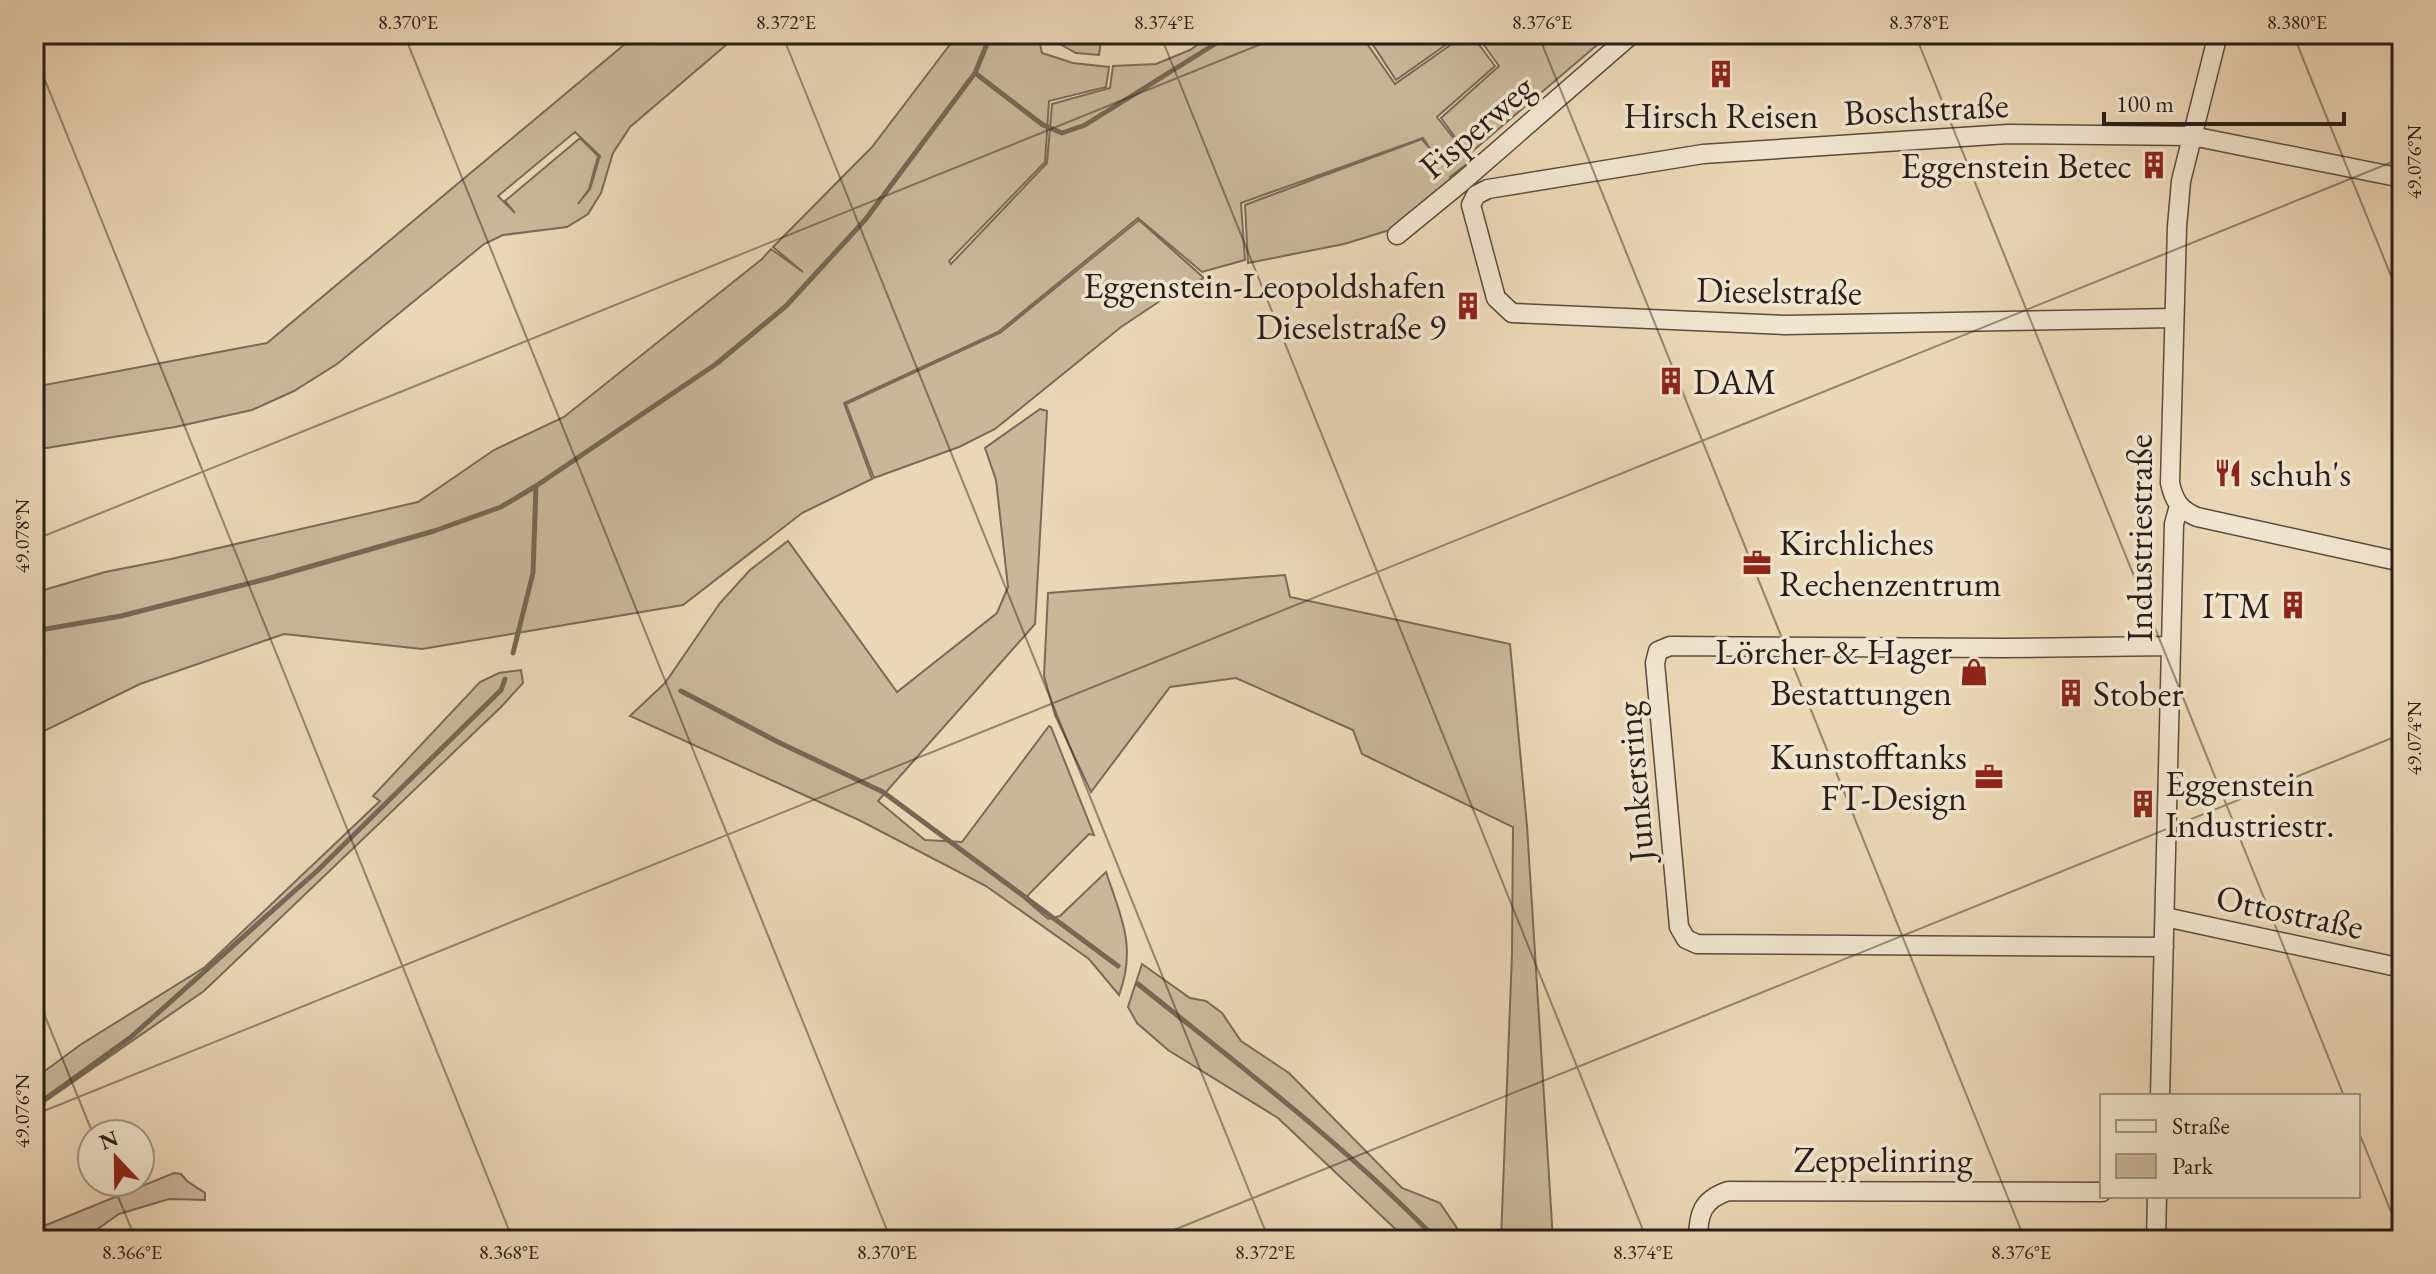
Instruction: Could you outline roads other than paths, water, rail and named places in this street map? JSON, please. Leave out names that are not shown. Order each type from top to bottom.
[{"type":"street","name":"Fisperweg","points":[[1397,235],[1632,34]]},
{"type":"street","name":"Industriestraße","points":[[2160,1094],[2170,646],[2174,524],[2179,506],[2170,483],[2179,196],[2218,34]]},
{"type":"street","name":"Boschstraße","points":[[1476,195],[1488,189],[1725,152],[2008,134],[2192,136],[2402,178]]},
{"type":"street","name":"Dieselstraße","points":[[1476,195],[1471,205],[1496,298],[1512,313],[1785,325],[2174,318]]},
{"type":"street","points":[[2179,506],[2185,513],[2197,517],[2402,562]]},
{"type":"street","name":"Junkersring","points":[[2164,947],[1697,944],[1686,939],[1679,927],[1655,663],[1658,651],[1670,646],[2170,646]]},
{"type":"street","name":"Ottostraße","points":[[2165,917],[2402,968]]},
{"type":"street","name":"Zeppelinring","points":[[1698,1240],[1698,1220],[1705,1205],[1715,1196],[1728,1191],[2100,1192]]},
{"type":"street","points":[[2156,1240],[2157,1198]]},
{"type":"waterway","points":[[34,635],[46,629],[121,616],[270,578],[434,531],[501,507],[536,486],[716,364],[786,306],[865,220],[975,73],[991,34]]},
{"type":"waterway","points":[[975,73],[1043,125],[1062,133],[1085,125],[1231,34]]},
{"type":"waterway","points":[[513,653],[533,573],[536,486]]},
{"type":"waterway","points":[[34,1107],[131,1037],[317,871],[501,690],[505,679]]},
{"type":"waterway","points":[[681,691],[883,792],[1118,966]]},
{"type":"waterway","points":[[1138,984],[1329,1139],[1437,1240]]},
{"type":"place","name":"Hirsch Reisen","points":[[1721,74]]},
{"type":"place","name":"Eggenstein Betec","points":[[2154,165]]},
{"type":"place","name":"Eggenstein-Leopoldshafen Dieselstraße 9","points":[[1468,306]]},
{"type":"place","name":"DAM","points":[[1671,381]]},
{"type":"place","name":"schuh's","points":[[2228,473]]},
{"type":"place","name":"Kirchliches Rechenzentrum","points":[[1757,563]]},
{"type":"place","name":"ITM","points":[[2293,605]]},
{"type":"place","name":"Lörcher & Hager Bestattungen","points":[[1974,672]]},
{"type":"place","name":"Stober","points":[[2071,693]]},
{"type":"place","name":"Kunstofftanks FT-Design","points":[[1989,777]]},
{"type":"place","name":"Eggenstein Industriestr.","points":[[2143,804]]}]
